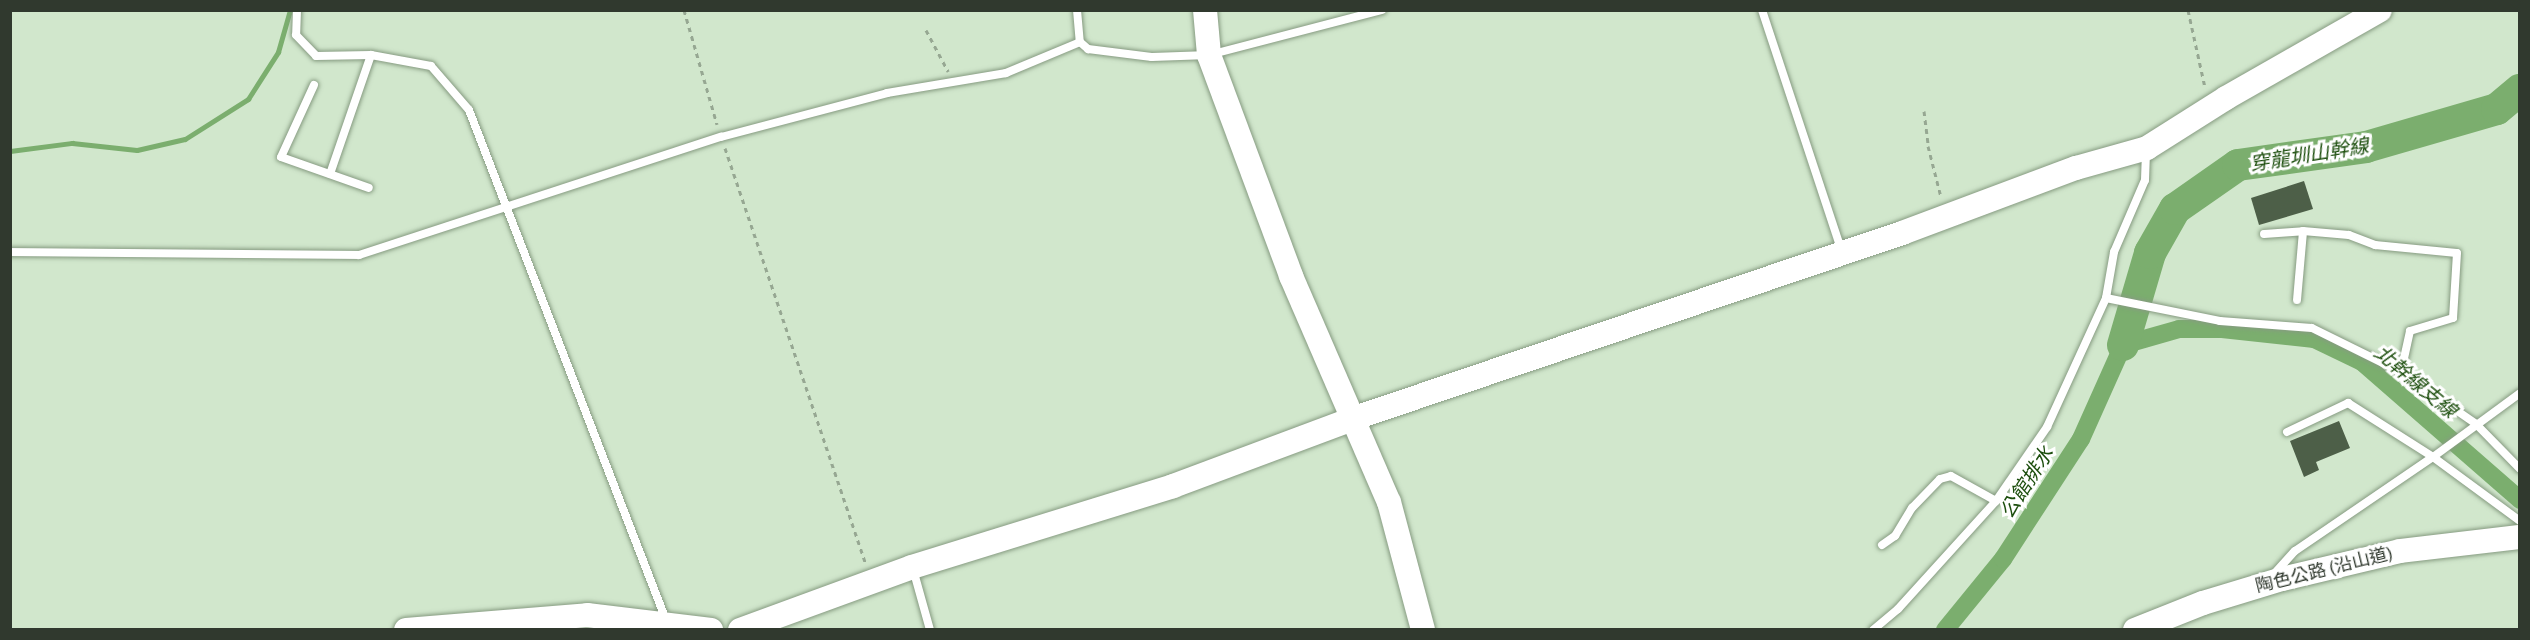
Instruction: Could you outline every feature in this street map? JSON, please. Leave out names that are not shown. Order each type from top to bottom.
[{"type":"street","points":[[1205,10],[1209,56],[1292,276],[1389,502],[1423,630]]},
{"type":"street","points":[[740,630],[912,567],[1173,486],[1352,419],[1843,253],[2076,168],[2146,148],[2380,10]]},
{"type":"street","name":"陶色公路 (沿山道)","points":[[2135,630],[2266,584],[2400,551],[2520,537]]},
{"type":"street","points":[[406,630],[587,615],[667,627],[711,630]]},
{"type":"lane","points":[[297,10],[296,35],[316,56],[371,55],[431,66],[469,110],[667,627]]},
{"type":"lane","points":[[1077,10],[1080,42],[1088,49],[1152,57],[1209,56],[1382,10]]},
{"type":"lane","points":[[1762,10],[1843,253]]},
{"type":"lane","points":[[10,252],[359,255],[508,209],[721,136],[887,93],[1006,73],[1080,42]]},
{"type":"lane","points":[[330,174],[371,55]]},
{"type":"lane","points":[[314,85],[281,158],[369,188]]},
{"type":"lane","points":[[1873,630],[1898,609],[1996,501],[2047,427],[2106,298],[2114,252],[2145,180],[2146,148]]},
{"type":"lane","points":[[2264,234],[2303,231],[2349,235],[2374,245],[2457,253],[2453,318],[2410,331],[2401,372]]},
{"type":"lane","points":[[2297,300],[2303,231]]},
{"type":"lane","points":[[2106,298],[2153,305],[2220,321],[2312,328],[2401,372],[2476,424],[2520,469]]},
{"type":"lane","points":[[2266,584],[2295,550],[2433,457],[2520,393]]},
{"type":"lane","points":[[2287,432],[2348,404],[2433,457],[2520,521]]},
{"type":"lane","points":[[1882,545],[1895,536],[1912,508],[1940,479],[1951,477],[1996,501]]},
{"type":"lane","points":[[912,567],[930,630]]},
{"type":"path","points":[[684,10],[721,136],[872,582]]},
{"type":"path","points":[[2188,10],[2211,109]]},
{"type":"path","points":[[926,30],[954,81]]},
{"type":"path","points":[[1924,111],[1928,146],[1947,216]]},
{"type":"building","points":[[2304,181],[2313,209],[2259,225],[2251,198]]},
{"type":"building","points":[[2339,421],[2350,448],[2316,462],[2319,470],[2304,477],[2290,441]]},
{"type":"waterway","points":[[10,151],[72,143],[137,150],[185,139],[248,99],[278,52],[290,10]]},
{"type":"waterway","name":"穿龍圳山幹線","points":[[2123,345],[2150,253],[2175,209],[2238,165],[2366,147],[2497,109],[2520,90]]},
{"type":"waterway","name":"北幹線支線","points":[[1945,630],[2003,559],[2081,439],[2123,345],[2179,329],[2222,329],[2314,339],[2362,362],[2520,500]]},
{"type":"water label","name":"公館排水","points":[[2026,482]]}]
